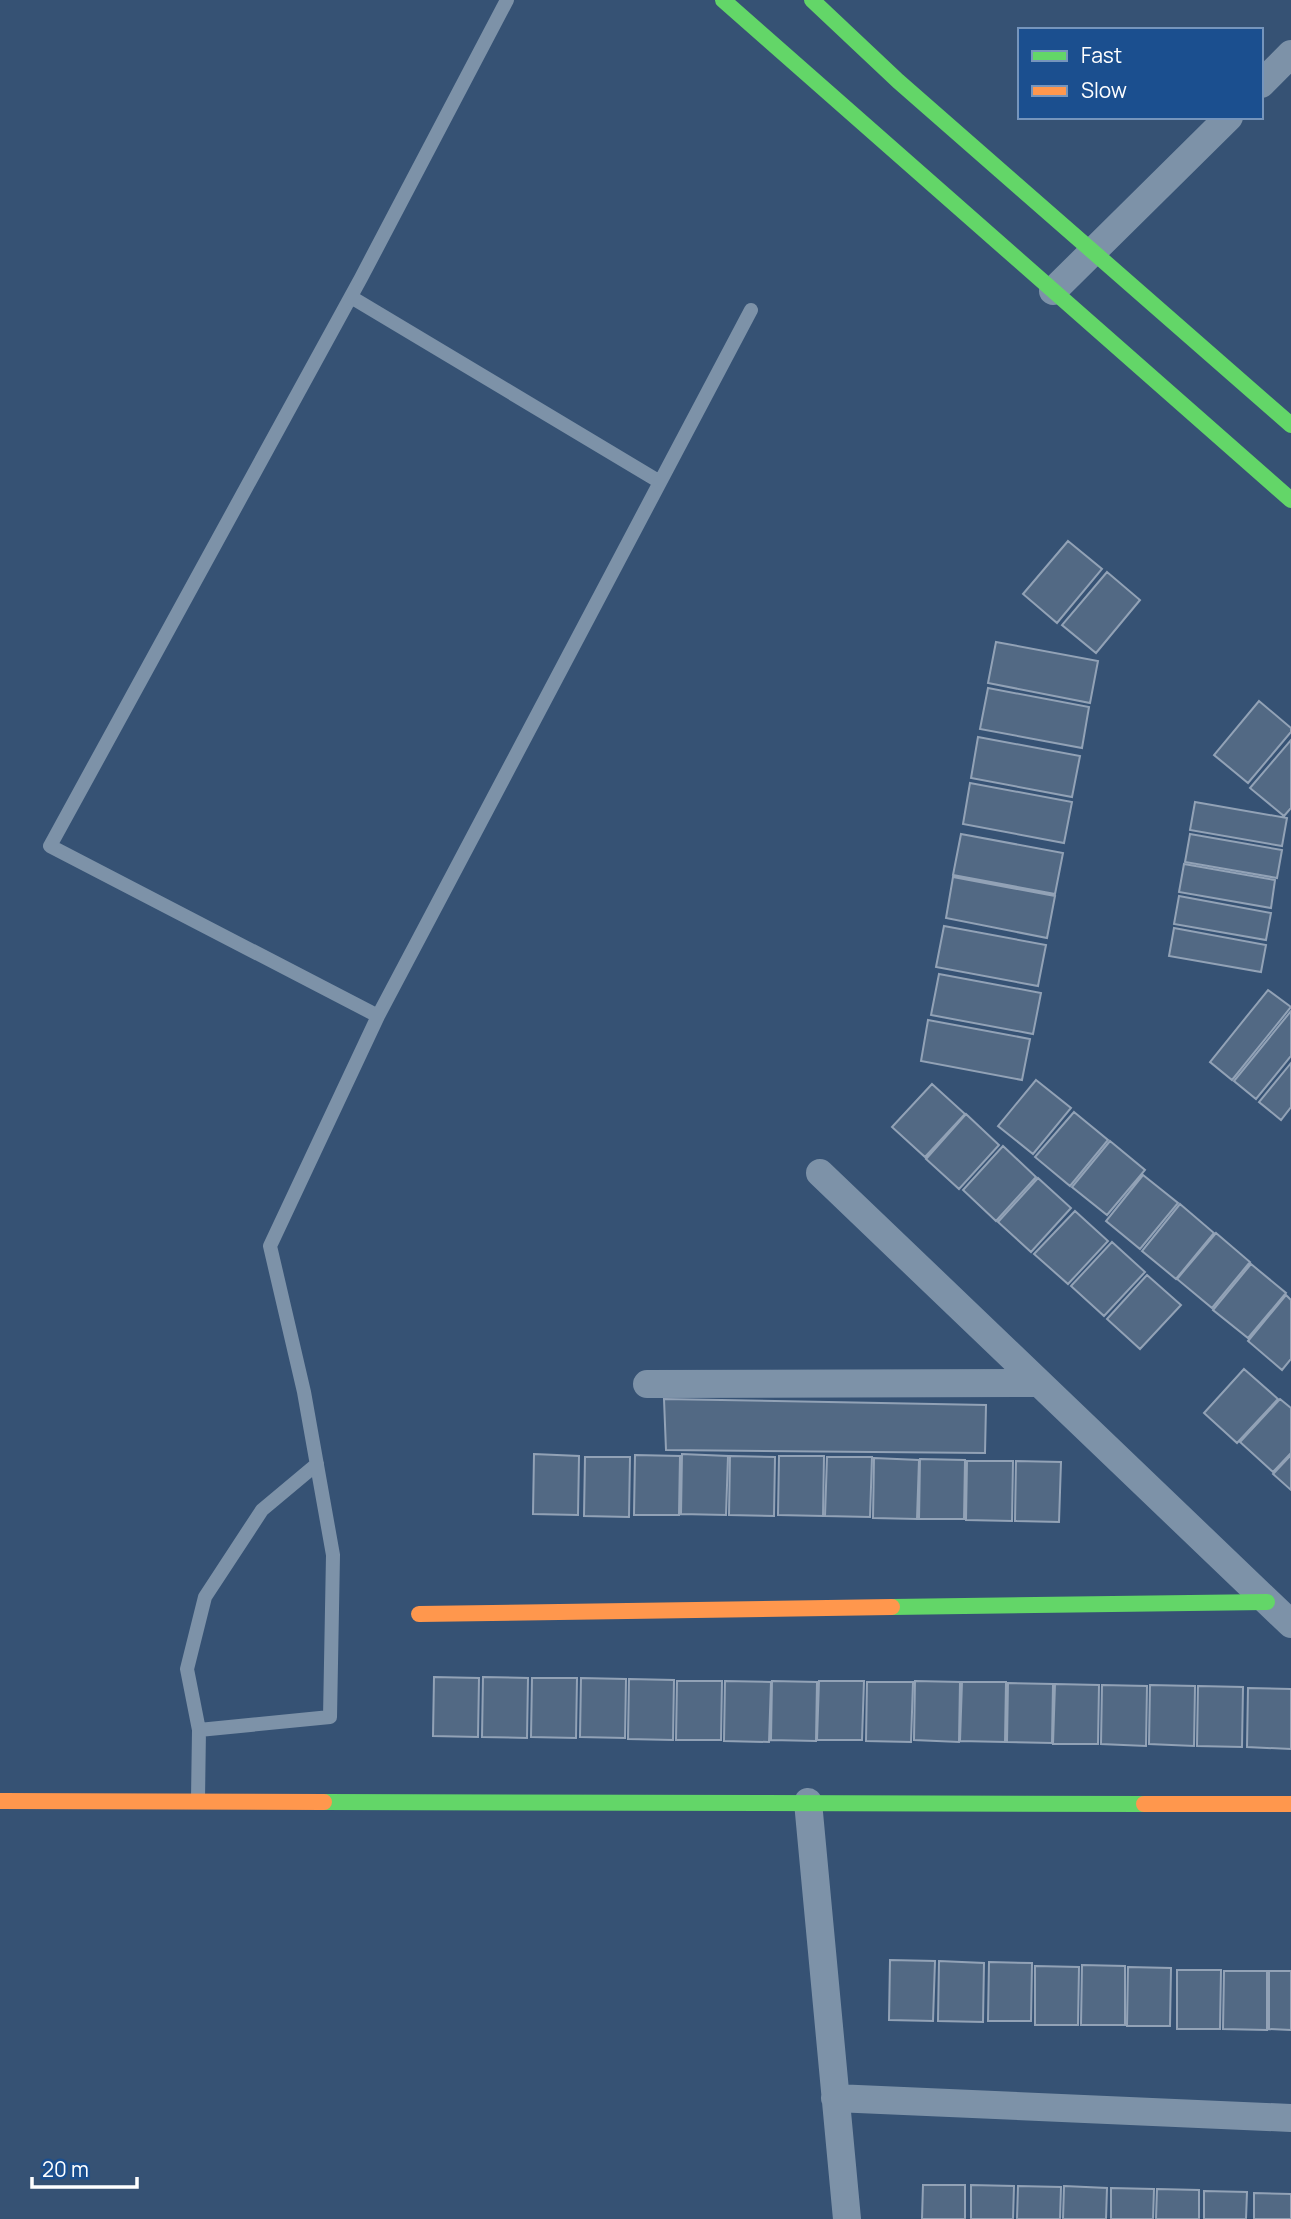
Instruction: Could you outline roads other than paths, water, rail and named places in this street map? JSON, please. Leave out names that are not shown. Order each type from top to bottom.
[{"type":"main road","points":[[723,0],[1291,500]]},
{"type":"main road","points":[[812,0],[898,81],[1291,425]]},
{"type":"main road","points":[[419,1614],[1267,1602]]},
{"type":"main road","points":[[0,1801],[1291,1804]]},
{"type":"street","points":[[1263,82],[1291,54]]},
{"type":"street","points":[[1053,291],[1094,254],[1227,119]]},
{"type":"street","points":[[820,1173],[1291,1625]]},
{"type":"street","points":[[646,1384],[1039,1383]]},
{"type":"street","points":[[808,1802],[847,2219]]},
{"type":"street","points":[[835,2098],[1291,2118]]},
{"type":"lane","points":[[378,1016],[50,846],[351,297],[507,0]]},
{"type":"lane","points":[[351,297],[660,482]]},
{"type":"lane","points":[[199,1730],[330,1717],[333,1555],[304,1392],[270,1246],[378,1016],[751,310]]},
{"type":"lane","points":[[198,1801],[199,1730],[187,1669],[205,1597],[262,1510],[317,1464]]}]
